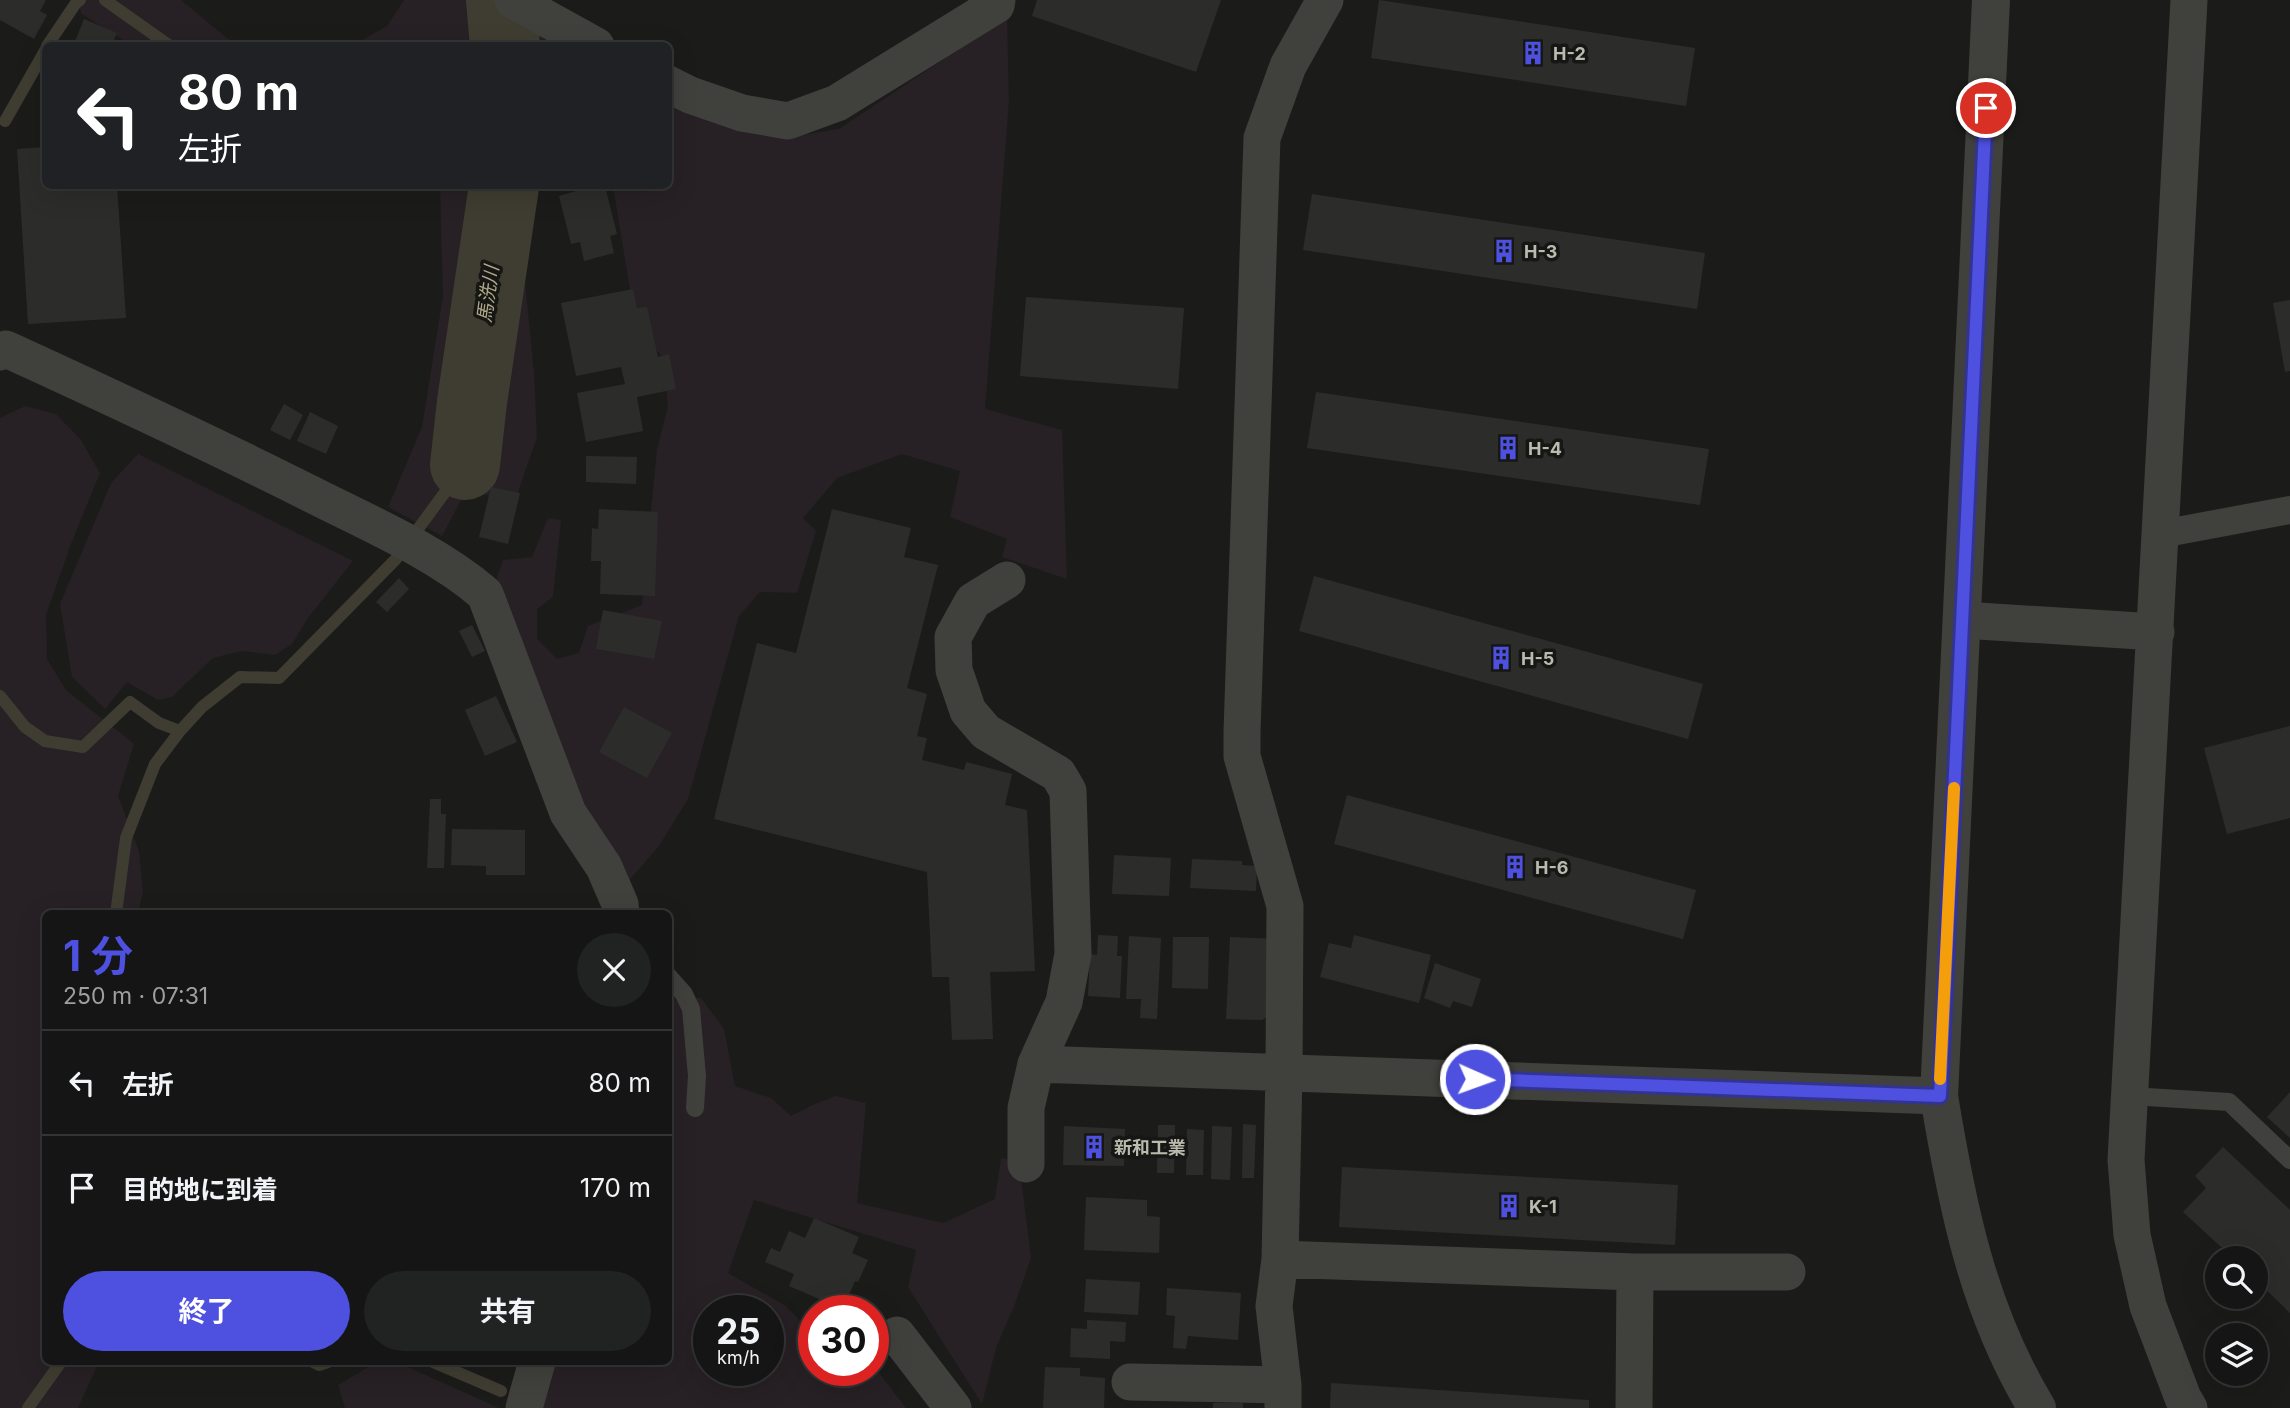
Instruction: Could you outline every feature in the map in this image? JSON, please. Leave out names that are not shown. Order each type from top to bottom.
[{"type":"street","points":[[672,86],[742,113],[788,121],[837,103],[996,5],[997,0]]},
{"type":"street","points":[[1130,1382],[1283,1396],[1275,1306],[1280,1259],[1284,905],[1242,756],[1262,138],[1288,66],[1325,0]]},
{"type":"street","points":[[1991,0],[1940,1096],[1951,1171],[1978,1280],[2001,1340],[2037,1408]]},
{"type":"street","points":[[2189,0],[2126,1160],[2132,1235],[2148,1306],[2189,1408]]},
{"type":"street","points":[[528,9],[589,42]]},
{"type":"street","points":[[2,340],[411,546],[464,576],[485,594],[568,813],[604,867],[624,910]]},
{"type":"street","points":[[2161,534],[2290,510]]},
{"type":"street","points":[[1007,580],[973,601],[953,637],[954,670],[968,711],[986,732],[1058,774],[1068,791],[1073,954],[1064,1002],[1036,1064],[1026,1108],[1026,1164]]},
{"type":"street","points":[[1962,620],[2155,632]]},
{"type":"street","points":[[1036,1064],[1940,1096]]},
{"type":"street","points":[[1280,1259],[1635,1272],[1787,1272]]},
{"type":"street","points":[[1634,1408],[1635,1272]]},
{"type":"street","points":[[897,1335],[953,1408]]},
{"type":"street","points":[[524,1408],[536,1365]]},
{"type":"lane","points":[[672,980],[684,994],[691,1009],[696,1076],[695,1108]]},
{"type":"lane","points":[[2130,1096],[2229,1102],[2290,1160]]},
{"type":"shaded area","points":[[76,0],[181,0],[228,39],[237,42],[126,42],[82,14]]},
{"type":"shaded area","points":[[404,0],[475,0],[552,42],[359,42],[387,26]]},
{"type":"shaded area","points":[[1007,17],[1009,101],[985,409],[1062,430],[1067,579],[1002,557],[1007,539],[950,517],[960,471],[902,454],[837,478],[803,518],[816,531],[797,593],[760,592],[739,616],[688,799],[659,846],[626,884],[565,773],[497,577],[503,560],[532,557],[548,518],[561,520],[553,597],[537,609],[537,639],[557,659],[579,653],[588,626],[642,605],[657,449],[668,406],[665,372],[659,352],[640,351],[613,189],[672,189],[672,105],[788,137],[839,129]]},
{"type":"shaded area","points":[[440,189],[534,189],[524,272],[537,437],[515,501],[466,491],[442,536],[388,507],[422,427],[443,296]]},
{"type":"shaded area","points":[[25,406],[56,414],[81,440],[100,473],[46,615],[47,659],[66,690],[134,744],[118,796],[139,851],[143,892],[139,910],[42,910],[42,1365],[98,1365],[78,1408],[0,1408],[0,418]]},
{"type":"shaded area","points":[[138,454],[353,561],[308,618],[292,644],[275,655],[242,651],[213,658],[172,697],[158,700],[127,682],[105,709],[72,677],[60,604],[111,483]]},
{"type":"shaded area","points":[[672,998],[701,998],[724,1029],[735,1086],[771,1098],[791,1116],[836,1096],[866,1103],[857,1203],[943,1223],[995,1199],[1001,1158],[1019,1161],[1031,1258],[996,1348],[982,1404],[908,1287],[916,1250],[754,1200],[728,1273],[767,1295],[693,1295],[693,1386],[784,1386],[784,1305],[798,1318],[798,1386],[889,1386],[906,1408],[542,1408],[552,1365],[672,1365]]},
{"type":"shaded area","points":[[372,1365],[404,1365],[499,1408],[345,1408],[338,1385]]},
{"type":"building","points":[[0,0],[46,0],[40,11],[47,15],[34,39],[0,20]]},
{"type":"building","points":[[1037,0],[1221,0],[1196,72],[1032,16]]},
{"type":"building","name":"H-2","points":[[1379,0],[1695,48],[1686,106],[1371,58]]},
{"type":"building","points":[[84,19],[117,33],[114,40],[118,42],[75,42]]},
{"type":"building","points":[[42,147],[42,189],[117,189],[126,318],[28,324],[17,149]]},
{"type":"building","points":[[606,189],[617,234],[610,236],[614,253],[584,261],[580,242],[571,244],[559,196],[580,190]]},
{"type":"building","name":"H-3","points":[[1312,194],[1705,253],[1697,309],[1303,250]]},
{"type":"building","points":[[633,289],[637,308],[647,307],[658,357],[669,354],[676,389],[637,397],[643,431],[586,442],[577,393],[625,384],[621,367],[576,376],[561,303]]},
{"type":"building","points":[[1026,297],[1184,308],[1178,389],[1020,376]]},
{"type":"building","points":[[2290,300],[2290,371],[2285,372],[2273,303]]},
{"type":"building","name":"H-4","points":[[1316,392],[1709,449],[1700,505],[1307,448]]},
{"type":"building","points":[[284,404],[303,415],[290,440],[270,430]]},
{"type":"building","points":[[310,412],[338,426],[326,454],[297,441]]},
{"type":"building","points":[[586,456],[637,457],[636,484],[586,482]]},
{"type":"building","points":[[491,487],[520,493],[508,544],[479,537]]},
{"type":"building","points":[[599,509],[658,512],[655,596],[600,594],[601,561],[591,561],[592,528],[598,529]]},
{"type":"building","points":[[832,509],[911,528],[904,557],[938,565],[907,688],[927,694],[917,736],[927,738],[922,760],[964,770],[966,762],[1012,774],[1005,805],[1027,810],[1035,971],[990,972],[993,1039],[952,1040],[949,977],[932,977],[927,872],[714,819],[757,643],[796,653]]},
{"type":"building","name":"H-5","points":[[1314,576],[1703,684],[1688,739],[1299,631]]},
{"type":"building","points":[[399,578],[409,589],[387,612],[376,602]]},
{"type":"building","points":[[603,610],[662,621],[654,659],[596,649]]},
{"type":"building","points":[[472,625],[485,651],[472,657],[459,631]]},
{"type":"building","points":[[496,696],[517,742],[485,756],[465,710]]},
{"type":"building","points":[[624,707],[672,733],[647,778],[599,752]]},
{"type":"building","points":[[2290,726],[2290,818],[2227,834],[2204,748]]},
{"type":"building","name":"H-6","points":[[1347,795],[1696,890],[1683,939],[1334,844]]},
{"type":"building","points":[[430,799],[441,799],[441,814],[446,814],[444,868],[427,868]]},
{"type":"building","points":[[452,829],[525,830],[525,875],[486,875],[486,866],[451,865]]},
{"type":"building","points":[[1114,855],[1171,858],[1169,896],[1112,894]]},
{"type":"building","points":[[1192,859],[1242,861],[1242,865],[1257,866],[1256,891],[1190,888]]},
{"type":"building","points":[[1098,935],[1118,936],[1117,956],[1122,956],[1120,998],[1088,996],[1090,954],[1097,955]]},
{"type":"building","points":[[1354,935],[1431,955],[1419,1003],[1320,977],[1329,943],[1351,948]]},
{"type":"building","points":[[1129,936],[1161,938],[1157,1019],[1140,1018],[1141,999],[1126,999]]},
{"type":"building","points":[[1173,937],[1209,937],[1208,989],[1172,988]]},
{"type":"building","points":[[1230,937],[1275,939],[1272,1013],[1262,1020],[1226,1019]]},
{"type":"building","points":[[1435,963],[1481,979],[1472,1007],[1453,1001],[1450,1008],[1424,998]]},
{"type":"building","points":[[2290,1092],[2290,1138],[2267,1117]]},
{"type":"building","points":[[1243,1124],[1256,1125],[1254,1178],[1242,1178]]},
{"type":"building","points":[[1158,1125],[1175,1125],[1174,1173],[1157,1173]]},
{"type":"building","name":"新和工業","points":[[1064,1126],[1125,1129],[1124,1166],[1063,1165]]},
{"type":"building","points":[[1212,1126],[1232,1127],[1230,1180],[1211,1179]]},
{"type":"building","points":[[1187,1129],[1204,1130],[1203,1175],[1186,1175]]},
{"type":"building","points":[[2223,1147],[2290,1210],[2290,1313],[2268,1292],[2268,1246],[2220,1246],[2183,1212],[2206,1188],[2195,1176]]},
{"type":"building","name":"K-1","points":[[1342,1167],[1678,1185],[1675,1245],[1339,1227]]},
{"type":"building","points":[[1086,1197],[1147,1200],[1147,1216],[1160,1217],[1159,1253],[1084,1250]]},
{"type":"building","points":[[814,1218],[859,1237],[852,1253],[868,1260],[849,1295],[810,1295],[789,1286],[794,1274],[765,1262],[771,1248],[780,1252],[789,1231],[805,1238]]},
{"type":"building","points":[[1086,1279],[1140,1282],[1138,1315],[1084,1312]]},
{"type":"building","points":[[1167,1288],[1241,1293],[1238,1340],[1188,1336],[1186,1349],[1173,1348],[1175,1316],[1166,1315]]},
{"type":"building","points":[[1087,1320],[1126,1322],[1125,1342],[1110,1341],[1110,1359],[1070,1357],[1071,1328],[1087,1329]]},
{"type":"building","points":[[1045,1367],[1080,1368],[1080,1376],[1105,1378],[1104,1408],[1043,1408]]},
{"type":"building","points":[[1331,1383],[1589,1400],[1589,1408],[1330,1408]]},
{"type":"building","points":[[1213,1403],[1243,1403],[1243,1408],[1213,1408]]},
{"type":"waterway","points":[[50,42],[80,0]]},
{"type":"waterway","points":[[105,0],[164,42]]},
{"type":"waterway","name":"馬洗川","points":[[501,0],[505,42]]},
{"type":"waterway","points":[[5,121],[42,56]]},
{"type":"waterway","name":"馬洗川","points":[[465,465],[504,189]]},
{"type":"waterway","points":[[117,910],[126,838],[155,764],[180,731],[202,707],[240,677],[279,678],[396,559],[465,465]]},
{"type":"waterway","points":[[0,696],[25,727],[45,741],[83,747],[130,702],[159,723],[180,731]]},
{"type":"waterway","points":[[28,1408],[59,1365]]},
{"type":"waterway","points":[[440,1365],[501,1391]]},
{"type":"slow traffic","points":[[1940,1079],[1954,788]]},
{"type":"place","name":"H-2","points":[[1533,53]]},
{"type":"place","name":"H-3","points":[[1504,251]]},
{"type":"place","name":"H-4","points":[[1508,448]]},
{"type":"place","name":"H-5","points":[[1501,658]]},
{"type":"place","name":"H-6","points":[[1515,867]]},
{"type":"place","name":"新和工業","points":[[1094,1147]]},
{"type":"place","name":"K-1","points":[[1509,1206]]},
{"type":"route","points":[[1475,1079],[1940,1096],[1986,108]]}]
